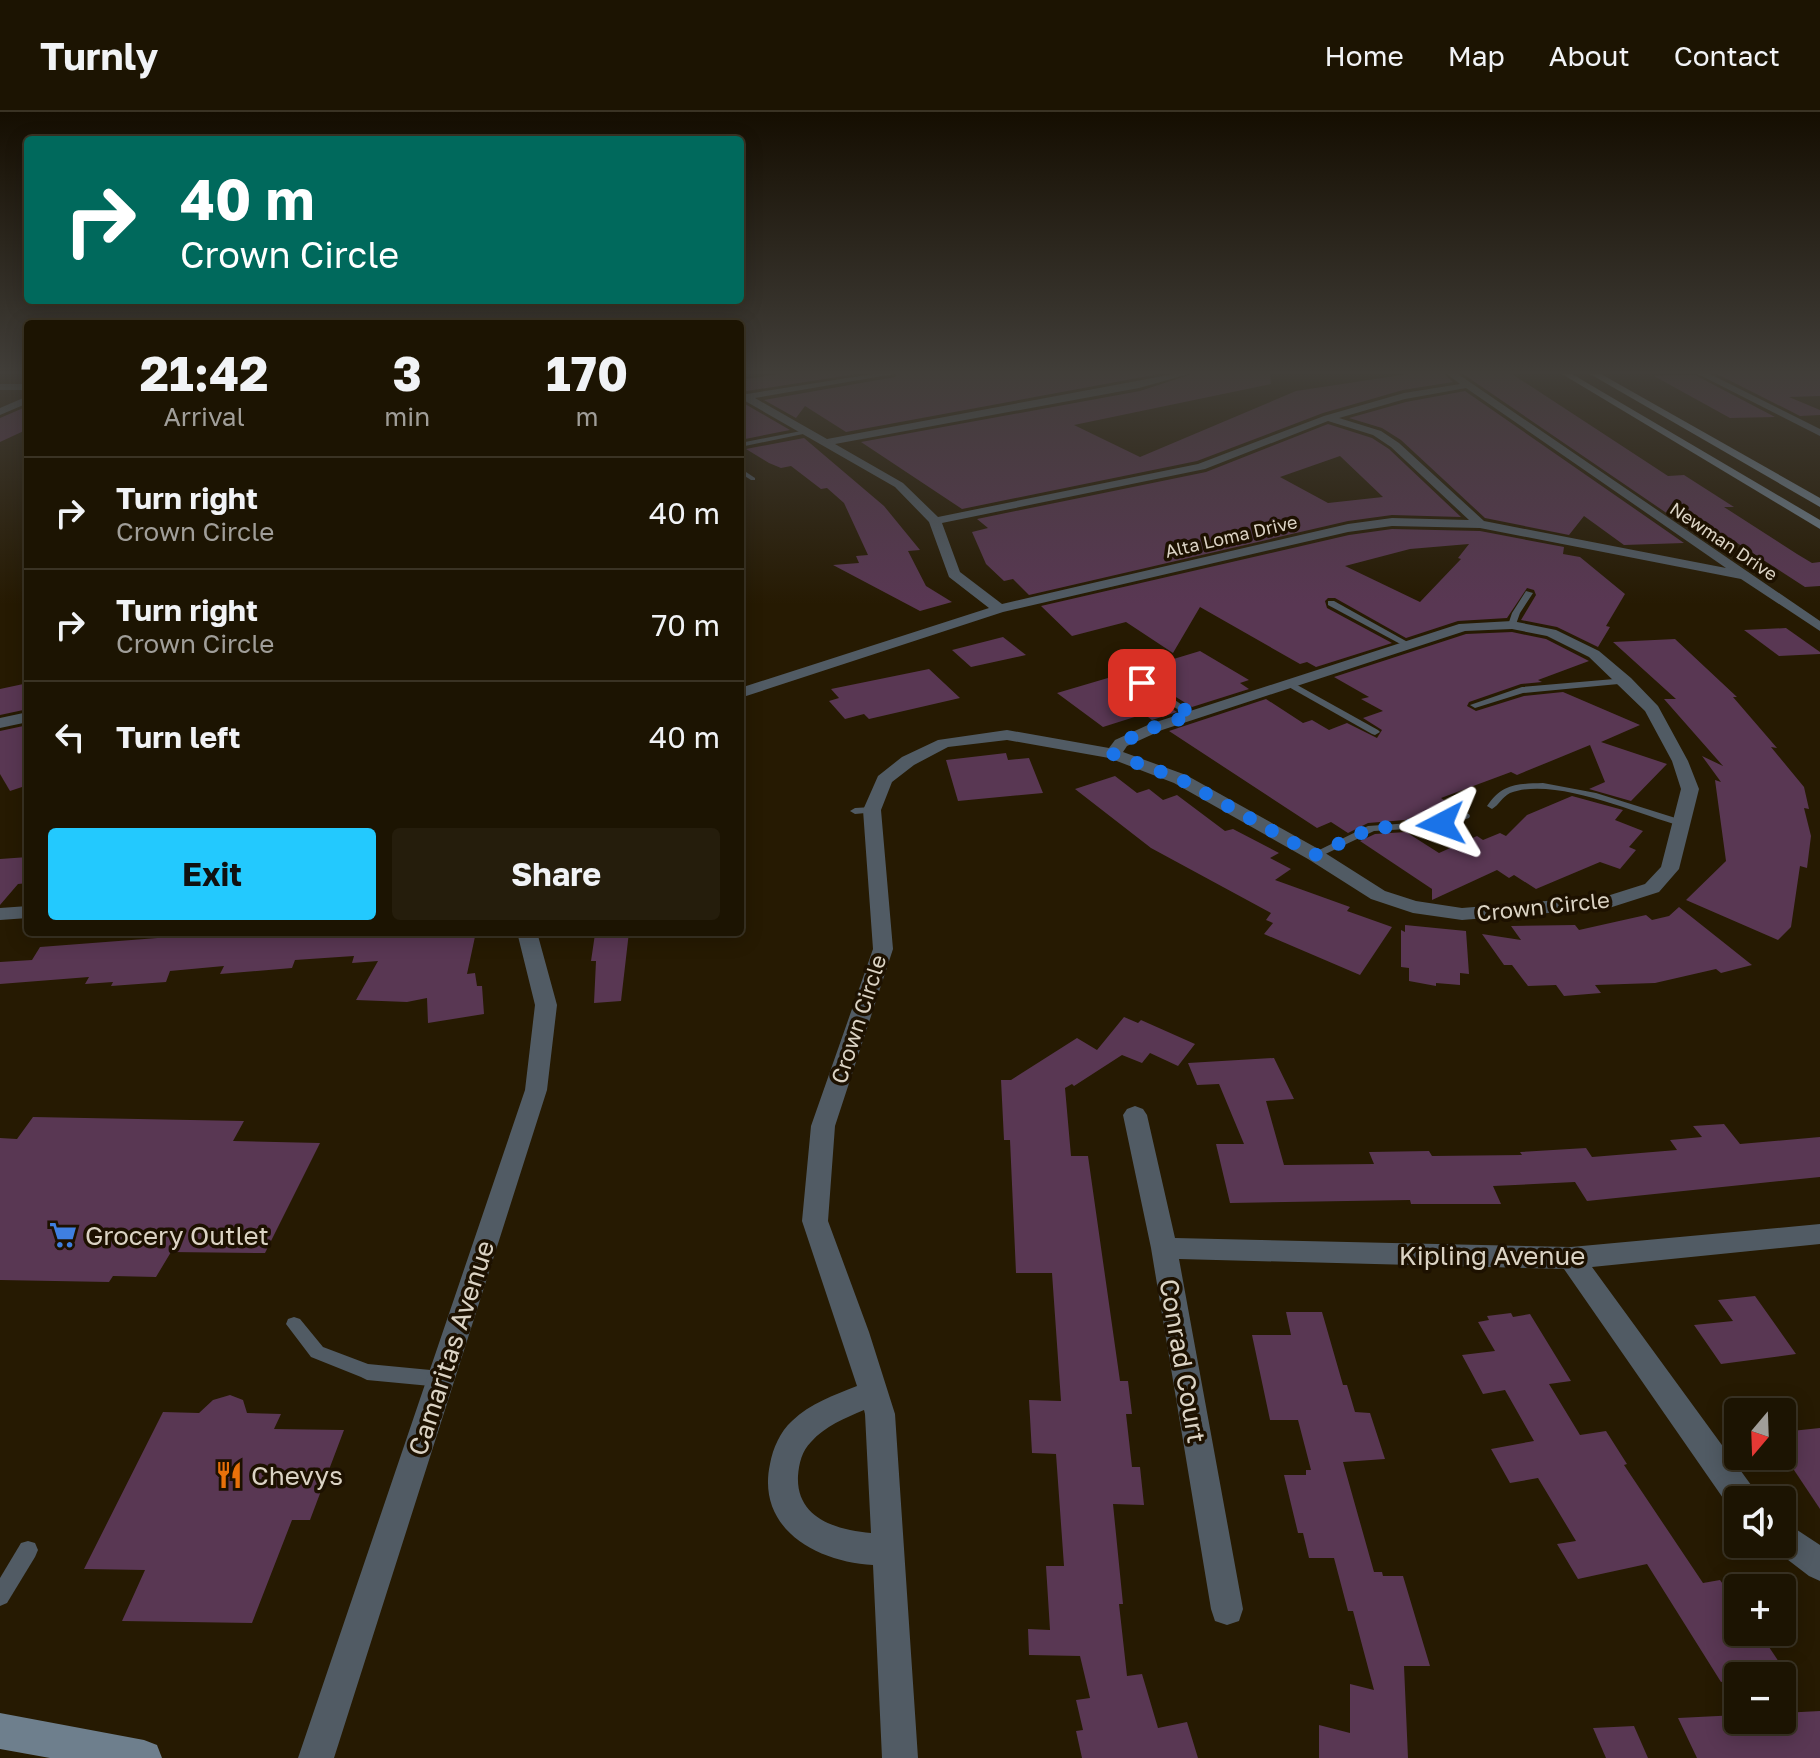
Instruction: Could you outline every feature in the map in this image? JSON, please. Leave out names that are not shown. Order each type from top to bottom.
[{"type":"main road","points":[[1695,451],[1820,525]]},
{"type":"main road","points":[[1729,451],[1820,503]]},
{"type":"main road","points":[[0,1731],[144,1758]]},
{"type":"street","points":[[838,451],[899,485],[935,521],[954,574],[999,609]]},
{"type":"street","points":[[935,521],[1201,467],[1243,451]]},
{"type":"street","points":[[1401,451],[1480,524]]},
{"type":"street","name":"Newman Drive","points":[[1563,451],[1820,627]]},
{"type":"street","name":"Alta Loma Drive","points":[[744,692],[999,609],[1348,528],[1392,522],[1480,524],[1741,575]]},
{"type":"street","name":"Crown Circle","points":[[900,1758],[880,1414],[855,1332],[815,1221],[823,1126],[883,949],[863,811],[884,780],[908,761],[944,743],[1007,735],[1113,754],[1180,779],[1315,855],[1378,895],[1413,907],[1462,914],[1609,902],[1652,888],[1670,869],[1690,789],[1680,761],[1652,709],[1626,681],[1594,654],[1576,644],[1551,633],[1512,625],[1464,627],[1156,727],[1121,743],[1113,754]]},
{"type":"street","points":[[0,723],[24,718]]},
{"type":"street","points":[[0,914],[24,912]]},
{"type":"street","name":"Camaritas Avenue","points":[[316,1758],[536,1090],[546,1005],[528,936]]},
{"type":"street","name":"Conrad Court","points":[[1135,1115],[1164,1248],[1227,1609]]},
{"type":"street","name":"Kipling Avenue","points":[[1164,1248],[1571,1258],[1820,1234]]},
{"type":"street","points":[[1571,1258],[1733,1486]]},
{"type":"street","points":[[872,1394],[839,1407],[809,1424],[794,1440],[785,1460],[782,1483],[788,1510],[809,1532],[834,1545],[865,1551],[887,1549]]},
{"type":"street","points":[[1796,1547],[1820,1565]]},
{"type":"lane","points":[[744,473],[753,479]]},
{"type":"lane","points":[[1512,625],[1529,593]]},
{"type":"lane","points":[[1331,603],[1409,645]]},
{"type":"lane","points":[[1117,667],[1193,715]]},
{"type":"lane","points":[[1475,705],[1522,690],[1626,681]]},
{"type":"lane","points":[[1290,684],[1375,732]]},
{"type":"lane","points":[[1492,806],[1503,792],[1538,787],[1579,791],[1681,823]]},
{"type":"lane","points":[[1315,855],[1372,828],[1441,824],[1465,816]]},
{"type":"lane","points":[[294,1324],[317,1352],[367,1372],[441,1379]]},
{"type":"lane","points":[[0,1596],[28,1550]]},
{"type":"building","points":[[749,451],[819,451],[884,506],[920,550],[908,551],[926,586],[952,602],[920,611],[833,565],[859,563],[856,556],[868,555],[844,503],[827,488],[821,489],[791,466],[781,468]]},
{"type":"building","points":[[874,451],[1127,451],[1140,457],[1155,451],[1224,451],[1197,461],[962,509]]},
{"type":"building","points":[[1260,451],[1391,451],[1461,517],[1392,515],[1348,521],[1029,595],[1013,579],[1004,581],[986,564],[972,532],[988,528],[977,519],[1206,472]],"holes":[[[1340,456],[1383,497],[1328,503],[1280,477]]]},
{"type":"building","points":[[1413,451],[1551,451],[1684,543],[1624,545],[1584,516],[1569,535],[1485,518]]},
{"type":"building","points":[[1575,451],[1629,451],[1668,476],[1684,475],[1734,507],[1724,507],[1797,554],[1812,563],[1820,562],[1820,586],[1805,587],[1734,541],[1709,542]]},
{"type":"building","points":[[1392,529],[1480,531],[1564,547],[1563,554],[1580,557],[1625,594],[1606,626],[1610,627],[1598,647],[1557,627],[1521,620],[1536,595],[1534,590],[1527,588],[1507,618],[1458,621],[1406,638],[1335,598],[1328,598],[1325,601],[1327,608],[1392,643],[1316,667],[1307,662],[1300,664],[1200,607],[1173,653],[1126,622],[1072,636],[1041,606],[1349,535]],"holes":[[[1469,544],[1458,558],[1461,559],[1420,602],[1345,566],[1410,549]]]},
{"type":"building","points":[[1786,628],[1820,654],[1779,656],[1744,630]]},
{"type":"building","points":[[1512,632],[1546,639],[1589,661],[1538,680],[1542,682],[1521,684],[1469,702],[1467,706],[1476,711],[1524,696],[1563,692],[1640,725],[1601,742],[1667,764],[1631,801],[1589,789],[1605,782],[1590,745],[1517,775],[1511,772],[1441,798],[1448,803],[1405,820],[1368,823],[1348,833],[1331,822],[1317,828],[1169,731],[1266,699],[1303,723],[1312,720],[1329,730],[1347,723],[1377,738],[1382,730],[1363,718],[1383,711],[1361,699],[1369,697],[1334,677],[1466,634]]},
{"type":"building","points":[[1003,637],[1026,655],[971,667],[952,650]]},
{"type":"building","points":[[1675,639],[1737,697],[1733,697],[1777,748],[1771,747],[1804,787],[1809,809],[1804,808],[1811,836],[1807,868],[1800,866],[1791,927],[1778,940],[1686,900],[1726,861],[1715,780],[1721,782],[1702,756],[1723,766],[1664,699],[1676,699],[1613,642]]},
{"type":"building","points":[[1200,651],[1249,680],[1240,683],[1249,689],[1192,707],[1134,671]]},
{"type":"building","points":[[929,669],[960,698],[869,719],[864,714],[845,719],[829,701],[839,698],[831,689]]},
{"type":"building","points":[[1118,675],[1177,712],[1152,720],[1144,714],[1103,727],[1057,693]]},
{"type":"building","points":[[24,684],[24,710],[0,715],[0,689]]},
{"type":"building","points":[[24,726],[24,786],[10,791],[0,774],[0,731]]},
{"type":"building","points":[[1006,753],[1008,760],[1029,758],[1043,793],[958,801],[946,760]]},
{"type":"building","points":[[1115,776],[1137,793],[1149,789],[1163,800],[1177,795],[1225,831],[1233,829],[1279,853],[1270,858],[1291,869],[1275,880],[1350,907],[1347,911],[1392,927],[1360,975],[1264,934],[1273,923],[1266,920],[1271,913],[1151,848],[1075,789]]},
{"type":"building","points":[[1572,796],[1623,810],[1615,820],[1643,831],[1629,847],[1636,850],[1620,869],[1600,862],[1536,889],[1514,875],[1509,878],[1497,870],[1432,900],[1432,889],[1360,841],[1375,834],[1406,832],[1439,853],[1477,836],[1483,840],[1500,833],[1506,836],[1527,815]]},
{"type":"building","points":[[24,857],[24,883],[18,884],[0,905],[0,859]]},
{"type":"building","points":[[1679,907],[1752,965],[1721,973],[1716,969],[1655,983],[1595,985],[1601,993],[1564,996],[1556,985],[1528,986],[1512,965],[1504,965],[1482,934],[1521,940],[1511,926],[1575,925],[1579,930],[1646,915],[1652,920],[1669,916]]},
{"type":"building","points":[[1405,925],[1466,931],[1469,974],[1460,973],[1460,985],[1436,983],[1436,986],[1409,981],[1409,968],[1401,967],[1401,930],[1405,932]]},
{"type":"building","points":[[184,936],[475,936],[467,974],[475,973],[477,986],[482,986],[484,1014],[428,1023],[427,998],[407,1002],[356,1000],[378,961],[352,963],[354,956],[295,960],[292,968],[220,974],[224,966],[170,971],[166,982],[111,986],[113,982],[85,984],[89,977],[0,984],[0,962],[32,960],[40,947]]},
{"type":"building","points":[[595,936],[629,936],[621,1001],[594,1003],[596,961],[591,961]]},
{"type":"building","points":[[1124,1017],[1138,1023],[1141,1020],[1195,1044],[1178,1066],[1150,1053],[1142,1063],[1122,1055],[1074,1086],[1065,1088],[1071,1156],[1088,1156],[1120,1381],[1128,1381],[1132,1414],[1126,1414],[1132,1467],[1140,1467],[1144,1505],[1113,1504],[1127,1676],[1142,1674],[1158,1728],[1187,1722],[1198,1758],[1082,1758],[1076,1731],[1083,1730],[1076,1700],[1090,1698],[1080,1656],[1029,1655],[1028,1629],[1050,1630],[1046,1566],[1064,1566],[1056,1454],[1032,1453],[1029,1400],[1061,1401],[1052,1273],[1016,1273],[1010,1140],[1004,1140],[1001,1080],[1011,1080],[1077,1038],[1097,1050]]},
{"type":"building","points":[[1274,1058],[1294,1099],[1266,1101],[1284,1165],[1374,1164],[1369,1152],[1429,1151],[1432,1156],[1522,1155],[1520,1152],[1586,1148],[1592,1157],[1677,1150],[1670,1140],[1702,1137],[1693,1126],[1724,1124],[1740,1144],[1820,1137],[1820,1177],[1587,1201],[1575,1182],[1493,1186],[1501,1204],[1411,1204],[1410,1200],[1230,1203],[1216,1144],[1244,1144],[1219,1084],[1197,1085],[1188,1063]]},
{"type":"building","points":[[33,1117],[244,1121],[233,1141],[320,1143],[265,1253],[171,1252],[156,1277],[113,1276],[109,1282],[0,1280],[0,1138],[17,1139]]},
{"type":"building","points":[[1755,1296],[1796,1354],[1721,1364],[1694,1325],[1733,1321],[1718,1300]]},
{"type":"building","points":[[1286,1312],[1322,1312],[1343,1385],[1347,1385],[1355,1412],[1370,1413],[1385,1459],[1343,1462],[1374,1572],[1382,1572],[1383,1576],[1403,1576],[1430,1666],[1404,1666],[1408,1758],[1319,1758],[1319,1725],[1350,1733],[1350,1684],[1374,1690],[1353,1611],[1348,1611],[1334,1558],[1309,1558],[1303,1533],[1298,1533],[1284,1475],[1306,1475],[1306,1470],[1311,1470],[1298,1420],[1270,1420],[1252,1335],[1291,1335]]},
{"type":"building","points":[[1530,1314],[1571,1381],[1549,1384],[1580,1435],[1606,1431],[1627,1464],[1624,1465],[1703,1583],[1720,1580],[1724,1586],[1724,1646],[1768,1646],[1779,1662],[1724,1662],[1724,1681],[1721,1682],[1647,1564],[1578,1579],[1557,1544],[1576,1541],[1538,1478],[1510,1483],[1491,1449],[1534,1441],[1505,1390],[1483,1394],[1462,1355],[1495,1351],[1478,1322],[1489,1320],[1487,1316]]},
{"type":"building","name":"Chevys","points":[[230,1395],[243,1400],[247,1413],[281,1414],[274,1429],[344,1430],[310,1520],[292,1520],[252,1623],[122,1621],[145,1570],[84,1569],[163,1412],[199,1413],[213,1400]]},
{"type":"building","points":[[1820,1428],[1820,1509],[1794,1470],[1796,1431]]},
{"type":"building","points":[[1820,1711],[1820,1758],[1697,1758],[1678,1718],[1724,1716],[1724,1734],[1796,1734],[1796,1712]]},
{"type":"building","points":[[1634,1726],[1648,1758],[1606,1758],[1593,1728]]},
{"type":"place","name":"Grocery Outlet","points":[[63,1235]]},
{"type":"place","name":"Chevys","points":[[229,1475]]},
{"type":"route","points":[[1142,683],[1193,715],[1121,743],[1113,754],[1180,779],[1315,855],[1372,828],[1441,824]]}]
